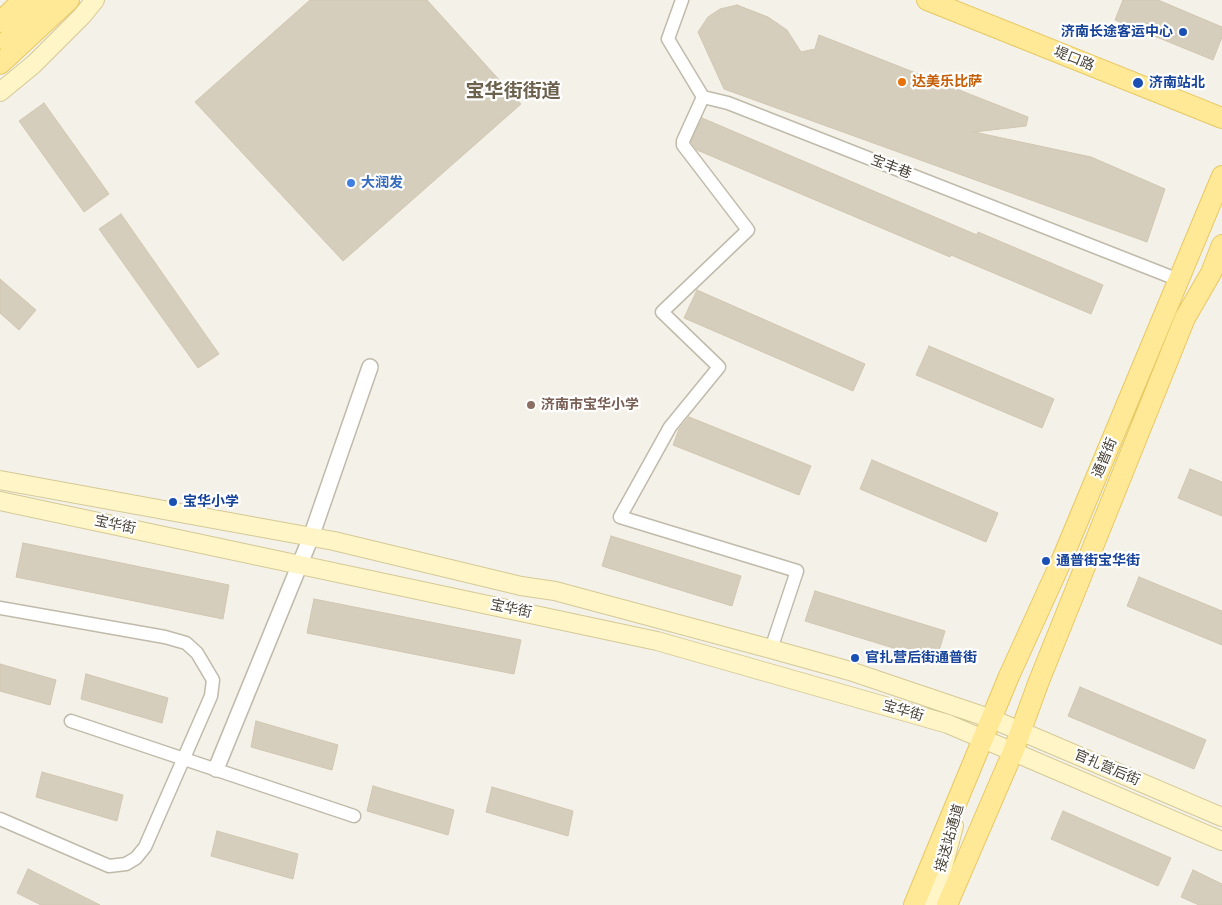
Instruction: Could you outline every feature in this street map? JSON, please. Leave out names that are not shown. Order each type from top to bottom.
[{"type":"main road","points":[[0,22],[24,0]]},
{"type":"main road","points":[[0,48],[46,0]]},
{"type":"main road","points":[[0,64],[69,0]]},
{"type":"main road","points":[[0,92],[34,64],[82,16],[95,0]]},
{"type":"main road","name":"堤口路","points":[[927,0],[1222,118]]},
{"type":"main road","name":"堤口路","points":[[957,0],[1222,107]]},
{"type":"main road","name":"通普街","points":[[914,905],[970,770],[1060,564],[1222,176]]},
{"type":"main road","name":"通普街","points":[[947,905],[1013,752],[1053,645],[1181,327],[1211,273],[1222,245]]},
{"type":"main road","name":"宝华街","points":[[0,480],[311,537],[521,586],[556,591],[850,671],[992,719]]},
{"type":"main road","name":"宝华街","points":[[0,501],[657,641],[948,724],[1013,752]]},
{"type":"main road","name":"官扎营后街","points":[[992,719],[1222,817]]},
{"type":"main road","name":"官扎营后街","points":[[1013,752],[1222,841]]},
{"type":"main road","name":"接送站通道","points":[[928,905],[942,870],[970,770]]},
{"type":"street","points":[[682,0],[668,39],[703,97],[683,141],[684,146],[748,230],[662,312],[719,367],[670,427],[620,517],[796,571],[771,649]]},
{"type":"street","name":"宝丰巷","points":[[703,97],[728,103],[1179,280]]},
{"type":"street","points":[[216,769],[311,537],[370,367]]},
{"type":"street","points":[[0,608],[165,636],[186,643],[197,653],[213,680],[211,696],[145,847],[136,858],[126,864],[109,866],[0,819]]},
{"type":"street","points":[[71,721],[354,816]]},
{"type":"building","name":"大润发","points":[[310,0],[427,0],[521,104],[343,261],[195,102]]},
{"type":"building","name":"济南长途客运中心","points":[[1123,0],[1158,0],[1222,27],[1222,37],[1213,60],[1115,20]]},
{"type":"building","points":[[737,5],[768,17],[787,30],[801,52],[815,49],[819,35],[1028,117],[1026,126],[974,132],[1091,157],[1165,189],[1147,242],[724,89],[698,32],[708,17],[720,9]]},
{"type":"building","points":[[44,103],[109,194],[84,212],[19,121]]},
{"type":"building","points":[[702,118],[977,235],[978,232],[1103,285],[1091,314],[951,255],[950,257],[697,150],[691,142]]},
{"type":"building","points":[[121,214],[219,354],[198,368],[99,229]]},
{"type":"building","points":[[0,279],[36,310],[19,330],[0,313]]},
{"type":"building","points":[[697,290],[865,364],[853,391],[684,318]]},
{"type":"building","points":[[929,346],[1054,399],[1042,428],[916,375]]},
{"type":"building","points":[[689,417],[811,466],[799,495],[673,445],[679,429]]},
{"type":"building","points":[[872,460],[998,513],[986,542],[860,489]]},
{"type":"building","points":[[1190,469],[1222,482],[1222,516],[1178,498]]},
{"type":"building","points":[[611,536],[741,576],[732,606],[602,566]]},
{"type":"building","points":[[23,543],[229,585],[223,619],[16,577]]},
{"type":"building","points":[[1139,577],[1222,611],[1222,645],[1127,606]]},
{"type":"building","points":[[815,591],[945,631],[936,661],[805,621]]},
{"type":"building","points":[[314,599],[521,640],[514,674],[307,633]]},
{"type":"building","points":[[0,664],[56,680],[50,705],[0,691]]},
{"type":"building","points":[[86,674],[168,698],[162,723],[81,699]]},
{"type":"building","points":[[1080,687],[1206,740],[1194,769],[1068,716]]},
{"type":"building","points":[[256,721],[338,745],[332,770],[251,747]]},
{"type":"building","points":[[42,772],[123,795],[117,821],[36,797]]},
{"type":"building","points":[[373,786],[454,810],[448,835],[367,811]]},
{"type":"building","points":[[492,787],[573,811],[568,836],[486,812]]},
{"type":"building","points":[[1063,811],[1171,858],[1158,886],[1051,839]]},
{"type":"building","points":[[217,831],[298,854],[293,879],[211,856]]},
{"type":"building","points":[[28,869],[100,905],[41,905],[17,893]]},
{"type":"building","points":[[1193,870],[1222,884],[1222,905],[1199,905],[1181,897]]},
{"type":"place","name":"济南长途客运中心","points":[[1183,32]]},
{"type":"place","name":"达美乐比萨","points":[[902,82]]},
{"type":"place","name":"济南站北","points":[[1138,83]]},
{"type":"place","name":"大润发","points":[[351,183]]},
{"type":"place","name":"济南市宝华小学","points":[[531,405]]},
{"type":"place","name":"宝华小学","points":[[173,502]]},
{"type":"place","name":"通普街宝华街","points":[[1046,561]]},
{"type":"place","name":"官扎营后街通普街","points":[[855,658]]},
{"type":"district","name":"宝华街街道","points":[[513,92]]}]
